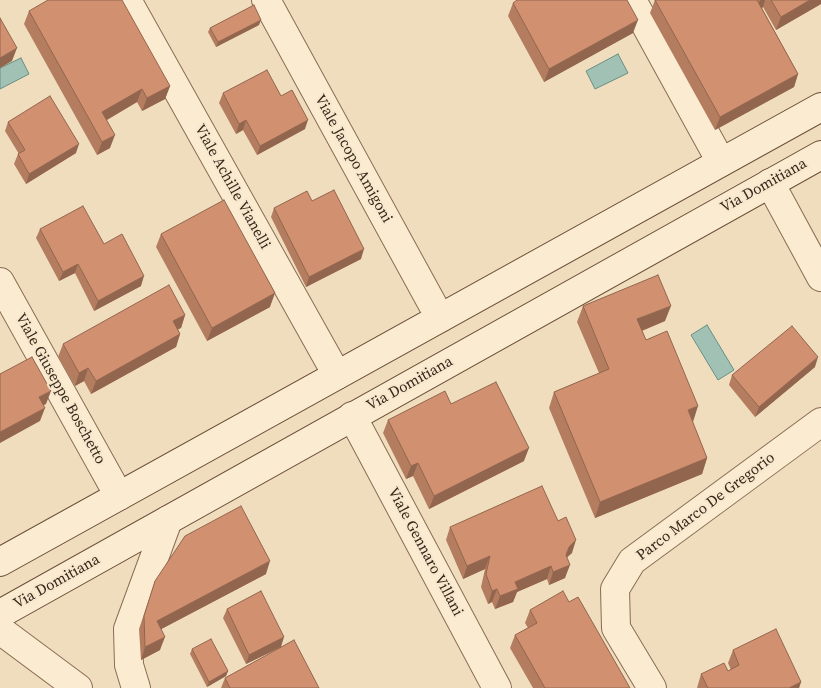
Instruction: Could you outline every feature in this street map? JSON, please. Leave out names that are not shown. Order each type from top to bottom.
[{"type":"street","name":"Viale Achille Vianelli","points":[[128,0],[337,375]]},
{"type":"street","name":"Viale Jacopo Amigoni","points":[[266,0],[440,318]]},
{"type":"street","points":[[632,0],[722,162]]},
{"type":"street","points":[[0,562],[821,107]]},
{"type":"street","name":"Via Domitiana","points":[[0,614],[821,154]]},
{"type":"street","points":[[770,183],[821,277]]},
{"type":"street","name":"Viale Giuseppe Boschetto","points":[[0,282],[120,496]]},
{"type":"street","name":"Viale Gennaro Villani","points":[[352,416],[497,688]]},
{"type":"street","name":"Parco Marco De Gregorio","points":[[652,688],[616,628],[615,589],[632,562],[821,422]]},
{"type":"street","points":[[136,688],[129,665],[128,628],[168,520]]},
{"type":"street","points":[[0,630],[78,688]]},
{"type":"shaded area","points":[[618,54],[628,73],[595,89],[586,71]]},
{"type":"shaded area","points":[[21,58],[29,74],[0,89],[0,68]]},
{"type":"shaded area","points":[[707,325],[734,370],[718,380],[691,335]]},
{"type":"building","points":[[48,0],[122,0],[170,86],[147,98],[142,89],[102,112],[115,135],[102,142],[29,11]]},
{"type":"building","points":[[517,0],[627,0],[638,20],[549,69],[513,3]]},
{"type":"building","points":[[655,0],[757,0],[798,74],[720,117]]},
{"type":"building","points":[[771,0],[810,0],[781,17]]},
{"type":"building","points":[[254,5],[261,20],[218,42],[210,28]]},
{"type":"building","points":[[0,18],[17,48],[0,58]]},
{"type":"building","points":[[267,70],[281,96],[292,90],[308,120],[260,146],[246,120],[239,124],[223,93]]},
{"type":"building","points":[[50,96],[79,144],[29,174],[18,154],[25,150],[8,122]]},
{"type":"building","points":[[334,190],[364,249],[309,277],[274,208],[307,191],[312,201]]},
{"type":"building","points":[[224,200],[275,293],[212,328],[161,234]]},
{"type":"building","points":[[83,206],[104,244],[122,234],[144,276],[98,301],[78,264],[63,272],[40,229]]},
{"type":"building","points":[[658,275],[671,306],[637,319],[646,340],[667,331],[698,406],[688,410],[707,458],[600,502],[554,392],[609,369],[583,306]]},
{"type":"building","points":[[169,285],[185,315],[173,321],[180,334],[96,381],[88,368],[79,373],[63,344]]},
{"type":"building","points":[[792,326],[818,357],[759,407],[732,375]]},
{"type":"building","points":[[32,357],[51,391],[39,397],[45,408],[0,432],[0,374]]},
{"type":"building","points":[[496,382],[529,448],[434,496],[418,463],[411,466],[388,420],[445,391],[451,404]]},
{"type":"building","points":[[542,486],[558,521],[566,517],[576,540],[569,547],[566,555],[570,565],[553,572],[551,566],[515,582],[518,589],[500,596],[497,589],[492,591],[486,574],[490,556],[467,566],[450,527]]},
{"type":"building","points":[[241,506],[270,561],[157,621],[165,637],[145,647],[144,616],[155,581],[185,536]]},
{"type":"building","points":[[261,591],[284,637],[249,655],[227,609]]},
{"type":"building","points":[[563,591],[569,602],[578,597],[630,688],[545,688],[515,635],[537,623],[530,610]]},
{"type":"building","points":[[776,629],[801,682],[789,688],[708,688],[701,674],[724,663],[728,671],[739,665],[733,650]]},
{"type":"building","points":[[211,639],[228,671],[209,682],[192,649]]},
{"type":"building","points":[[294,640],[319,688],[230,688],[225,678]]}]
